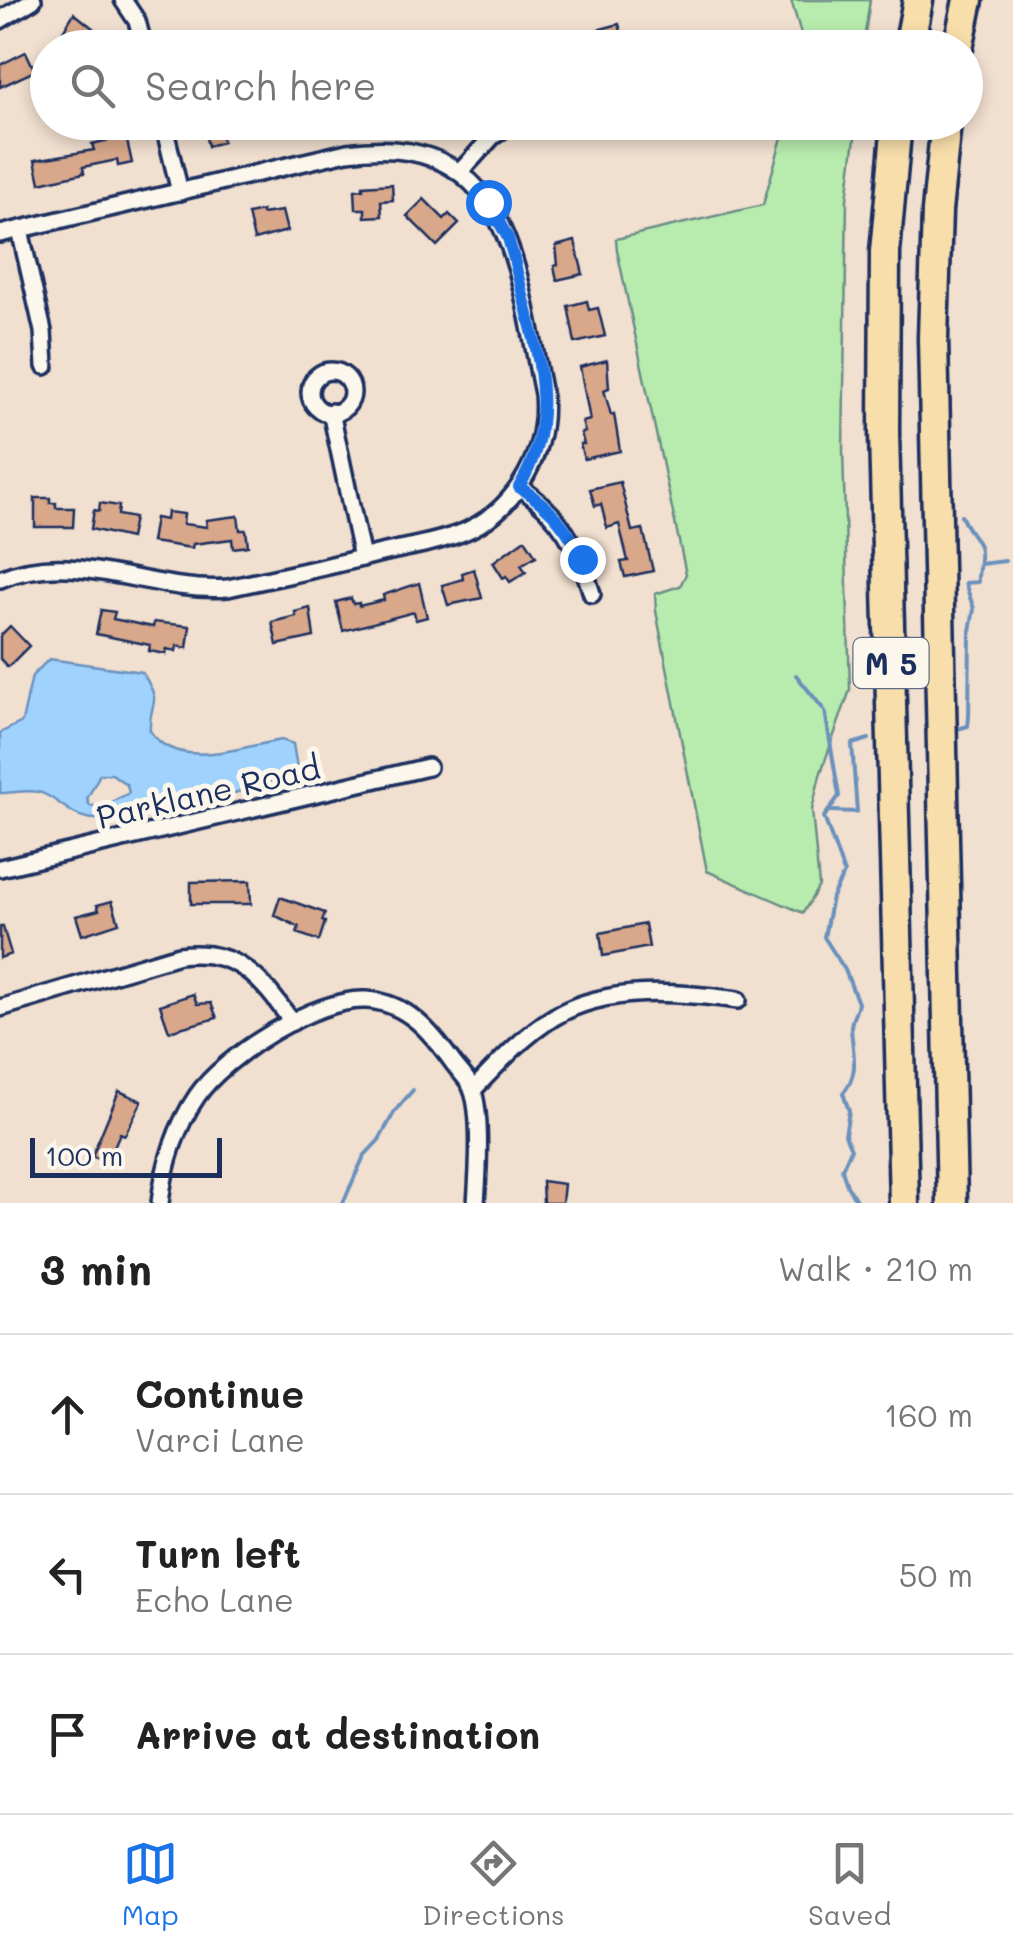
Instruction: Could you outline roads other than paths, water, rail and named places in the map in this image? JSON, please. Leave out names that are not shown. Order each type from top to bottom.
[{"type":"highway","points":[[912,30],[918,0]]},
{"type":"highway","points":[[962,30],[968,0]]},
{"type":"highway","name":"M 5","points":[[895,140],[885,252],[884,432],[904,1203]]},
{"type":"highway","name":"M 5","points":[[944,140],[933,338],[952,1203]]},
{"type":"street","points":[[0,20],[33,0]]},
{"type":"street","points":[[123,0],[139,30]]},
{"type":"street","points":[[167,140],[180,192]]},
{"type":"street","points":[[460,172],[489,140]]},
{"type":"street","points":[[0,234],[368,149],[406,150],[444,161],[488,202],[508,238],[543,394],[541,439],[530,468],[515,492],[490,517],[459,533],[216,589],[66,566],[33,568],[0,579]]},
{"type":"street","points":[[20,230],[43,330],[45,366]]},
{"type":"street","points":[[332,412],[362,558]]},
{"type":"street","points":[[515,492],[544,506],[569,535],[582,559],[592,594]]},
{"type":"street","name":"Parklane Road","points":[[0,868],[428,768]]},
{"type":"street","points":[[0,1008],[202,952],[222,956],[251,972],[292,1022]]},
{"type":"street","points":[[473,1090],[534,1032],[556,1015],[582,1004],[628,994],[693,994],[738,1000]]},
{"type":"street","points":[[160,1203],[177,1130],[199,1092],[240,1054],[292,1022],[322,1007],[364,999],[400,1006],[433,1035],[473,1090],[480,1160],[476,1203]]},
{"type":"water","points":[[49,659],[142,672],[154,698],[150,731],[162,743],[176,751],[211,753],[282,740],[293,744],[297,768],[229,794],[161,811],[104,819],[81,816],[41,793],[0,793],[0,733],[22,722],[32,676]],"holes":[[[100,774],[112,774],[127,785],[129,793],[103,806],[90,806],[87,799]]]},
{"type":"waterway","points":[[957,729],[968,726],[969,717],[974,609],[965,583],[978,582],[980,555],[961,515]]},
{"type":"waterway","points":[[980,564],[1005,561]]},
{"type":"waterway","points":[[796,675],[825,711],[839,796],[824,817],[844,873],[832,897],[824,937],[845,970],[858,1003],[851,1027],[854,1069],[843,1093],[849,1111],[845,1135],[851,1149],[842,1169],[858,1203]]},
{"type":"waterway","points":[[831,811],[857,812],[852,744],[869,739]]},
{"type":"waterway","points":[[343,1203],[364,1156],[413,1090]]}]
